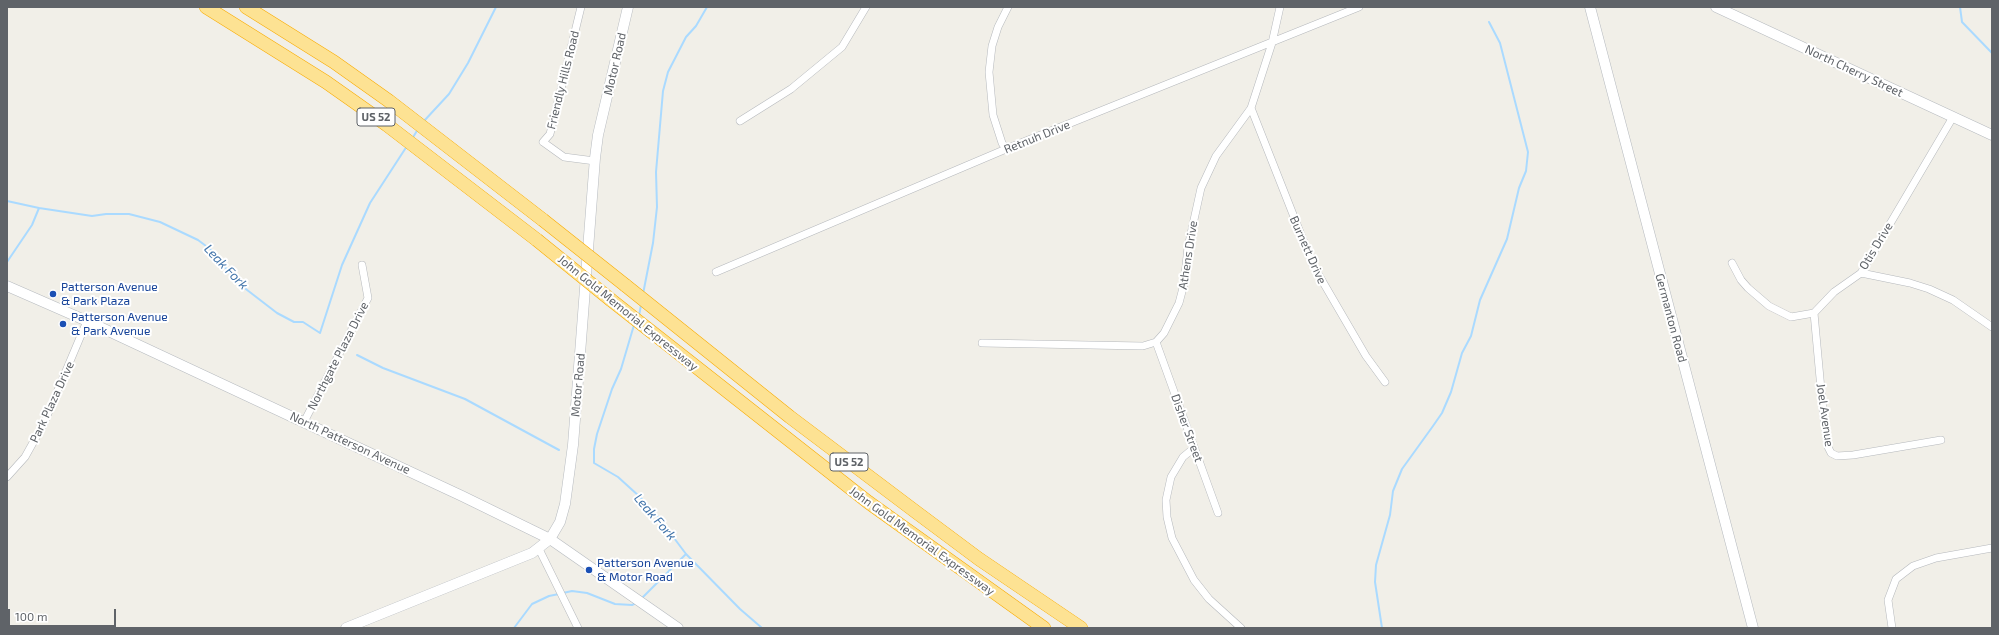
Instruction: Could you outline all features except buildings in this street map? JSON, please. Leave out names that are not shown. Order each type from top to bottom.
[{"type":"highway","name":"John Gold Memorial Expressway","points":[[206,7],[326,82],[387,125],[537,240],[868,502],[1044,628]]},
{"type":"highway","name":"John Gold Memorial Expressway","points":[[246,7],[334,62],[389,101],[543,220],[790,417],[979,559],[1081,628]]},
{"type":"main road","name":"Motor Road","points":[[346,628],[539,549],[550,539],[563,514],[570,473],[598,135],[628,7]]},
{"type":"main road","name":"Germanton Road","points":[[1590,7],[1753,628]]},
{"type":"main road","name":"North Cherry Street","points":[[1716,7],[1992,135]]},
{"type":"main road","name":"North Patterson Avenue","points":[[7,286],[87,321],[304,422],[550,539],[678,628]]},
{"type":"street","name":"Friendly Hills Road","points":[[581,7],[550,134],[543,142],[564,157],[595,161]]},
{"type":"street","points":[[740,121],[791,88],[842,47],[866,7]]},
{"type":"street","points":[[1006,150],[1002,143],[993,115],[989,72],[992,46],[998,27],[1008,7]]},
{"type":"street","name":"Athens Drive","points":[[1156,342],[1171,322],[1179,303],[1184,284],[1189,240],[1201,188],[1216,156],[1251,108],[1272,42],[1280,7]]},
{"type":"street","name":"Retnuh Drive","points":[[716,272],[1006,150],[1359,7]]},
{"type":"street","name":"Burnett Drive","points":[[1251,108],[1313,265],[1366,356],[1384,382]]},
{"type":"street","name":"Otis Drive","points":[[1814,313],[1834,292],[1860,273],[1953,117]]},
{"type":"street","points":[[1732,263],[1741,280],[1769,306],[1791,317],[1814,313]]},
{"type":"street","name":"Northgate Plaza Drive","points":[[304,422],[368,298],[362,265]]},
{"type":"street","points":[[1860,273],[1929,288],[1953,300],[1992,327]]},
{"type":"street","name":"Joel Avenue","points":[[1814,313],[1823,411],[1828,447],[1832,453],[1837,456],[1853,455],[1941,440]]},
{"type":"street","name":"Park Plaza Drive","points":[[7,477],[25,457],[44,423],[87,321]]},
{"type":"street","points":[[982,343],[1143,346],[1156,342]]},
{"type":"street","name":"Disher Street","points":[[1156,342],[1218,514]]},
{"type":"street","points":[[1194,448],[1183,456],[1171,477],[1166,500],[1170,531],[1194,580],[1209,599],[1241,628]]},
{"type":"street","points":[[1892,628],[1888,600],[1896,579],[1913,566],[1936,558],[1992,548]]},
{"type":"street","points":[[539,549],[578,628]]},
{"type":"waterway","points":[[424,121],[449,94],[468,63],[496,7]]},
{"type":"waterway","points":[[643,294],[653,243],[657,207],[656,172],[663,91],[668,72],[686,37],[696,26],[707,7]]},
{"type":"waterway","points":[[1960,7],[1962,22],[1992,53]]},
{"type":"waterway","points":[[1382,628],[1375,582],[1376,565],[1390,515],[1393,491],[1402,469],[1442,413],[1451,392],[1462,353],[1471,336],[1480,300],[1507,239],[1519,188],[1526,171],[1528,152],[1500,43],[1489,22]]},
{"type":"waterway","points":[[412,139],[418,129]]},
{"type":"waterway","name":"Leak Fork","points":[[7,201],[39,208],[92,216],[106,214],[129,214],[160,222],[198,240],[210,249],[238,283],[277,313],[294,322],[303,322],[320,333],[342,265],[370,203],[407,146]]},
{"type":"waterway","points":[[7,262],[32,225],[39,208]]},
{"type":"waterway","points":[[639,316],[641,305]]},
{"type":"waterway","name":"Leak Fork","points":[[634,325],[621,369],[612,389],[597,434],[594,449],[594,463],[618,477],[640,497],[659,518],[686,554],[740,609],[762,628]]},
{"type":"waterway","name":"Leak Fork","points":[[357,355],[383,368],[465,399],[559,450]]},
{"type":"waterway","points":[[641,599],[686,554]]},
{"type":"waterway","points":[[563,593],[572,591],[587,593],[615,604],[632,605],[636,603]]},
{"type":"waterway","points":[[514,628],[532,604],[549,596],[559,594]]},
{"type":"place","name":"Patterson Avenue & Park Plaza","points":[[53,294]]},
{"type":"place","name":"Patterson Avenue & Park Avenue","points":[[63,324]]},
{"type":"place","name":"Patterson Avenue & Motor Road","points":[[589,570]]}]
